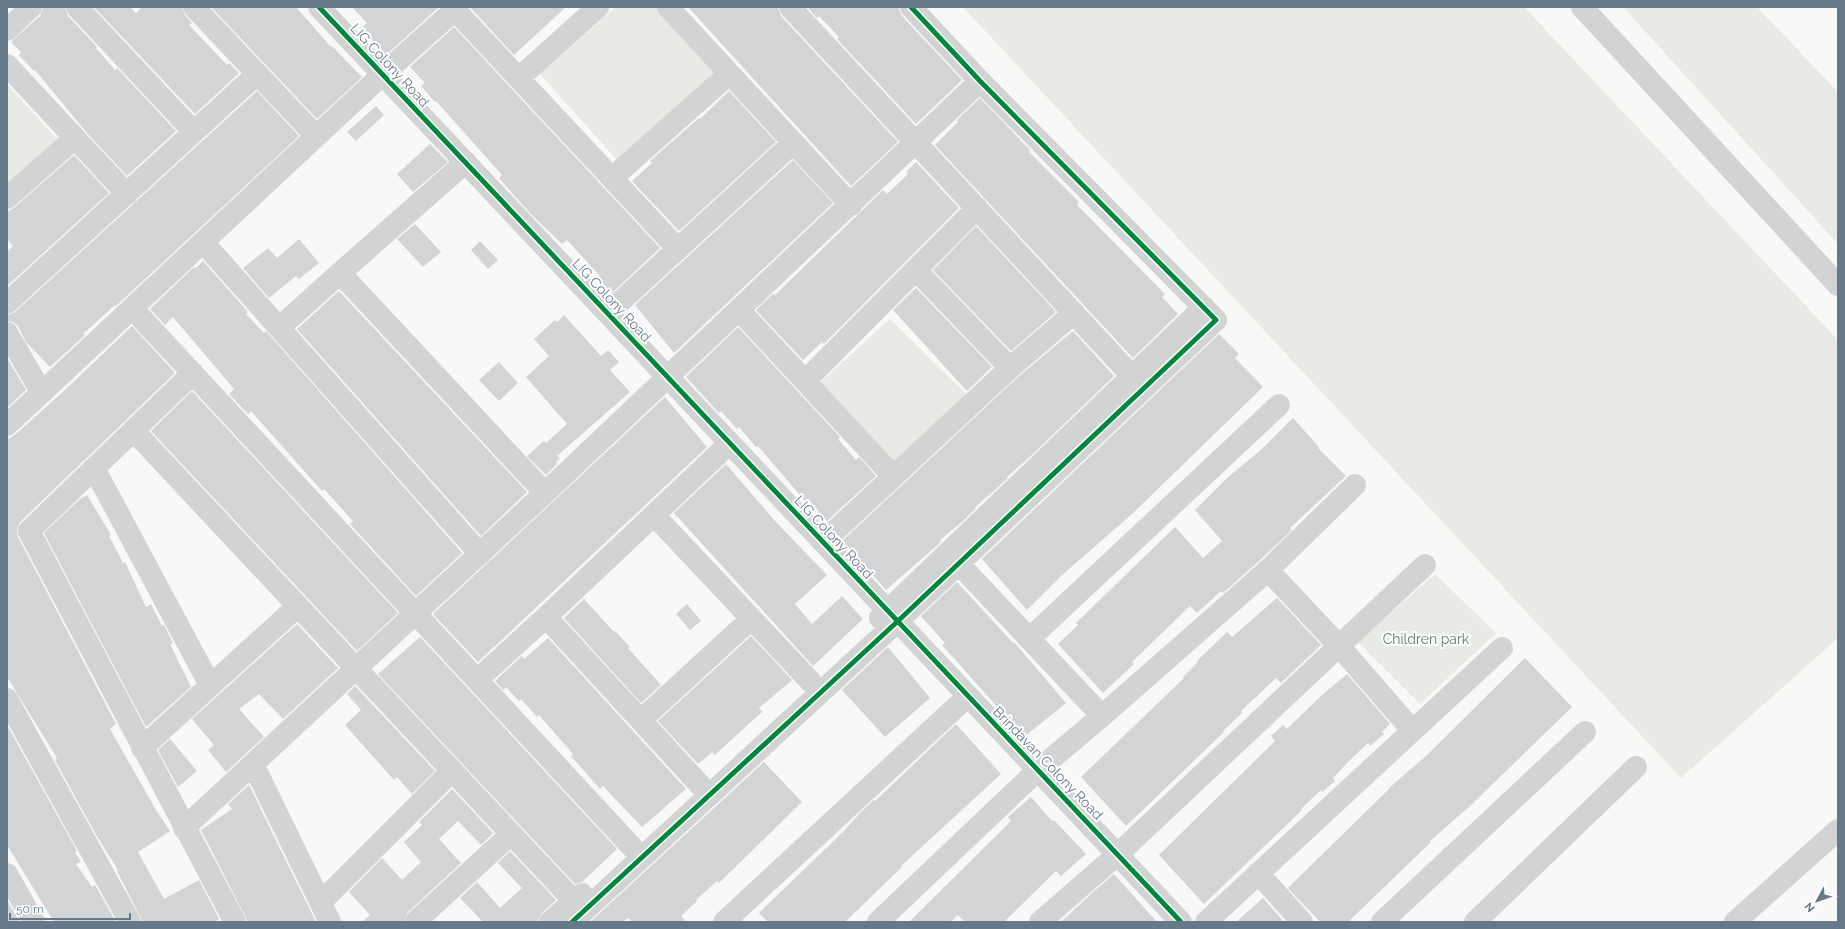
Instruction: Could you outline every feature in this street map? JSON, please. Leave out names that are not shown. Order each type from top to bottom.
[{"type":"street","points":[[7,30],[31,7]]},
{"type":"street","points":[[77,7],[194,132]]},
{"type":"street","points":[[194,7],[316,136]]},
{"type":"street","name":"LIG Colony Road","points":[[319,7],[893,616]]},
{"type":"street","points":[[519,78],[598,7]]},
{"type":"street","points":[[668,7],[851,205]]},
{"type":"street","points":[[790,7],[1131,375]]},
{"type":"street","points":[[573,912],[632,847],[811,682],[959,564],[1216,320],[980,81],[911,7]]},
{"type":"street","points":[[1582,7],[1838,285]]},
{"type":"street","points":[[7,425],[316,136],[456,8],[678,249]]},
{"type":"street","points":[[7,65],[126,194]]},
{"type":"street","points":[[7,303],[257,74]]},
{"type":"street","points":[[612,178],[729,74]]},
{"type":"street","points":[[184,828],[740,311],[980,81]]},
{"type":"street","points":[[7,198],[75,138]]},
{"type":"street","points":[[608,313],[793,143]]},
{"type":"street","points":[[279,328],[340,272],[466,162]]},
{"type":"street","points":[[805,381],[977,208]]},
{"type":"street","points":[[203,242],[480,554]]},
{"type":"street","points":[[916,270],[1010,368]]},
{"type":"street","points":[[340,272],[545,493]]},
{"type":"street","points":[[550,922],[573,912],[893,616],[1131,375],[1204,307]]},
{"type":"street","points":[[132,308],[632,847]]},
{"type":"street","points":[[740,311],[893,476]]},
{"type":"street","points":[[823,542],[1010,368],[1074,313]]},
{"type":"street","points":[[7,333],[42,393]]},
{"type":"street","points":[[192,373],[29,531],[184,828],[235,922]]},
{"type":"street","points":[[1029,639],[1279,405]]},
{"type":"street","points":[[133,430],[511,834],[573,912]]},
{"type":"street","points":[[477,680],[730,443]]},
{"type":"street","points":[[94,468],[210,685]]},
{"type":"street","points":[[878,922],[1038,770],[1102,716],[1268,570],[1355,485]]},
{"type":"street","points":[[654,515],[811,682]]},
{"type":"street","points":[[959,564],[1102,716]]},
{"type":"street","points":[[1041,922],[1118,854],[1340,647],[1425,565]]},
{"type":"street","points":[[1268,570],[1340,647],[1412,730]]},
{"type":"street","points":[[142,748],[298,606]]},
{"type":"street","points":[[546,616],[700,785]]},
{"type":"street","name":"Brindavan Colony Road","points":[[893,616],[1181,922]]},
{"type":"street","points":[[641,720],[751,619]]},
{"type":"street","points":[[1206,922],[1502,648]]},
{"type":"street","points":[[734,919],[968,696]]},
{"type":"street","points":[[7,699],[130,922]]},
{"type":"street","points":[[1382,922],[1586,732]]},
{"type":"street","points":[[253,764],[330,922]]},
{"type":"street","points":[[1475,922],[1636,767]]},
{"type":"street","points":[[321,902],[452,771]]},
{"type":"street","points":[[1735,922],[1838,830]]},
{"type":"street","points":[[415,922],[511,834]]},
{"type":"street","points":[[7,874],[34,922]]},
{"type":"street","points":[[1258,874],[1302,922]]},
{"type":"green space","points":[[616,7],[657,7],[716,73],[617,160],[540,74]]},
{"type":"green space","points":[[963,7],[1524,7],[1838,340],[1838,638],[1681,778]]},
{"type":"green space","points":[[1623,7],[1757,7],[1838,92],[1838,244]]},
{"type":"green space","points":[[7,84],[60,142],[7,189]]},
{"type":"green space","points":[[890,319],[971,399],[894,472],[815,387]]},
{"type":"green space","name":"Children park","points":[[1435,574],[1496,633],[1420,704],[1358,642]]},
{"type":"building","points":[[43,7],[65,7],[68,16],[97,47],[96,48],[115,70],[117,68],[176,131],[127,176],[87,133],[35,70],[34,71],[19,55],[21,52],[11,42],[40,16]]},
{"type":"building","points":[[94,7],[130,7],[136,13],[142,7],[182,7],[185,15],[192,23],[189,25],[227,65],[229,63],[239,73],[195,114]]},
{"type":"building","points":[[211,7],[296,7],[331,47],[332,46],[362,77],[317,119]]},
{"type":"building","points":[[352,7],[439,7],[386,55],[361,28],[367,23]]},
{"type":"building","points":[[470,7],[566,7],[514,55]]},
{"type":"building","points":[[688,7],[778,7],[781,16],[898,142],[851,186]]},
{"type":"building","points":[[807,7],[898,7],[902,16],[962,80],[916,124],[837,39],[839,37],[819,16],[817,18]]},
{"type":"building","points":[[454,27],[660,248],[612,293],[598,278],[600,276],[567,240],[562,244],[528,211],[499,178],[502,175],[421,86],[425,83],[410,67]]},
{"type":"building","points":[[257,91],[299,136],[116,306],[115,305],[83,334],[85,335],[50,367],[26,342],[18,326],[13,322],[7,321],[7,315],[15,312]]},
{"type":"building","points":[[729,91],[776,142],[679,231],[632,181],[652,163],[650,161],[699,118],[700,119]]},
{"type":"building","points":[[980,98],[1030,150],[1029,152],[1079,202],[1077,205],[1165,294],[1162,297],[1178,314],[1133,358],[935,145],[958,122],[957,120]]},
{"type":"building","points":[[376,106],[384,115],[356,141],[347,132]]},
{"type":"building","points":[[430,144],[448,162],[413,192],[397,174]]},
{"type":"building","points":[[74,155],[109,193],[7,286],[7,252],[13,246],[7,239],[7,212],[15,207]]},
{"type":"building","points":[[793,160],[833,203],[674,353],[635,305]]},
{"type":"building","points":[[916,162],[959,208],[824,344],[822,342],[803,360],[756,310],[773,294],[775,295],[883,190],[887,194],[908,174],[906,172]]},
{"type":"building","points":[[415,224],[441,252],[423,267],[397,239]]},
{"type":"building","points":[[976,226],[1056,312],[1011,351],[933,270]]},
{"type":"building","points":[[299,239],[319,263],[299,279],[296,276],[269,298],[243,268],[268,248],[277,258]]},
{"type":"building","points":[[480,241],[498,260],[488,269],[471,250]]},
{"type":"building","points":[[203,261],[248,312],[246,314],[264,333],[266,331],[462,553],[416,596],[350,524],[353,521],[324,489],[322,491],[251,411],[248,414],[229,394],[234,389],[173,317],[165,325],[150,309],[194,267],[196,268]]},
{"type":"building","points":[[916,288],[992,367],[967,391],[893,310]]},
{"type":"building","points":[[339,291],[527,492],[481,536],[297,329]]},
{"type":"building","points":[[564,315],[601,356],[608,350],[619,362],[610,370],[630,392],[557,456],[560,459],[546,475],[527,456],[544,441],[546,443],[567,424],[526,377],[549,356],[534,339],[555,320],[557,322]]},
{"type":"building","points":[[132,326],[175,373],[20,522],[17,530],[18,537],[116,724],[110,729],[156,810],[170,831],[138,852],[164,899],[199,880],[219,919],[214,922],[143,922],[117,871],[118,870],[95,833],[55,760],[57,758],[7,677],[7,440],[16,434],[66,389]]},
{"type":"building","points":[[738,327],[840,437],[838,439],[856,460],[859,457],[876,476],[827,521],[808,499],[805,501],[758,446],[756,447],[739,427],[737,429],[721,411],[719,413],[686,377]]},
{"type":"building","points":[[1073,331],[1114,376],[1007,477],[1008,478],[975,507],[976,508],[963,521],[940,540],[941,542],[886,590],[842,541],[1018,377]]},
{"type":"building","points":[[1219,334],[1239,354],[1235,358],[1263,387],[1132,514],[1061,576],[1027,610],[982,559]]},
{"type":"building","points":[[7,358],[26,390],[7,408]]},
{"type":"building","points":[[499,362],[518,383],[499,401],[479,380]]},
{"type":"building","points":[[192,391],[398,613],[357,651],[151,431]]},
{"type":"building","points":[[665,397],[707,447],[478,662],[433,614]]},
{"type":"building","points":[[1293,418],[1319,447],[1318,448],[1346,476],[1290,528],[1292,530],[1223,593],[1221,591],[1197,613],[1190,606],[1132,662],[1134,664],[1103,693],[1058,644],[1078,625],[1076,623],[1175,527],[1203,558],[1222,541],[1195,510],[1227,478],[1262,449]]},
{"type":"building","points":[[726,464],[775,521],[827,575],[795,604],[812,624],[842,596],[863,619],[813,666],[674,513]]},
{"type":"building","points":[[87,495],[111,535],[109,536],[123,563],[125,562],[146,607],[151,604],[162,626],[164,625],[173,643],[170,644],[191,687],[146,727],[44,533],[80,499]]},
{"type":"building","points":[[957,582],[1013,643],[1014,642],[1066,703],[1024,737],[942,645],[945,643],[921,616]]},
{"type":"building","points":[[1277,598],[1321,645],[1281,683],[1276,678],[1241,711],[1242,713],[1223,731],[1224,732],[1126,826],[1081,777],[1184,678],[1183,677],[1198,662],[1197,661],[1227,632],[1232,637]]},
{"type":"building","points":[[584,599],[630,647],[628,648],[661,685],[641,703],[564,618]]},
{"type":"building","points":[[687,604],[701,621],[690,630],[676,614]]},
{"type":"building","points":[[297,624],[338,668],[283,719],[259,694],[239,709],[264,737],[226,772],[208,750],[214,745],[192,719]]},
{"type":"building","points":[[751,636],[792,680],[759,708],[762,712],[715,755],[712,752],[698,764],[658,721]]},
{"type":"building","points":[[420,637],[617,849],[582,882],[575,884],[378,674]]},
{"type":"building","points":[[548,638],[686,789],[642,827],[603,786],[600,789],[571,756],[573,754],[539,715],[537,717],[521,699],[519,701],[506,687],[503,690],[495,681],[522,656],[524,659]]},
{"type":"building","points":[[888,647],[930,698],[885,737],[842,690]]},
{"type":"building","points":[[1525,658],[1572,707],[1470,806],[1430,841],[1431,842],[1348,922],[1320,922],[1288,888],[1389,788],[1427,755]]},
{"type":"building","points":[[1347,674],[1390,724],[1382,732],[1384,734],[1370,746],[1368,743],[1333,778],[1335,781],[1322,792],[1321,790],[1204,904],[1159,855],[1275,741],[1271,736],[1283,725],[1287,729],[1322,695]]},
{"type":"building","points":[[355,686],[435,771],[412,794],[397,777],[394,780],[345,725],[361,710],[347,694]]},
{"type":"building","points":[[956,724],[1001,774],[901,866],[902,867],[845,922],[768,922],[759,913],[843,832],[861,812],[874,800],[875,801]]},
{"type":"building","points":[[7,725],[77,851],[75,852],[81,862],[76,864],[92,887],[95,885],[116,922],[54,922],[7,845]]},
{"type":"building","points":[[170,739],[197,771],[178,787],[158,750]]},
{"type":"building","points":[[764,762],[802,802],[719,883],[717,881],[696,900],[697,901],[681,916],[686,922],[632,922],[628,918],[622,922],[590,922]]},
{"type":"building","points":[[249,785],[316,922],[248,922],[201,830],[232,809],[228,804]]},
{"type":"building","points":[[452,789],[493,833],[481,845],[458,821],[439,839],[461,863],[407,913],[403,922],[362,922],[370,915],[349,892],[382,858],[402,880],[421,862],[404,842],[422,825],[419,822]]},
{"type":"building","points":[[1031,797],[1052,821],[1054,820],[1086,854],[1061,876],[1056,871],[1004,922],[965,922],[958,915],[950,922],[909,922],[1011,821],[1008,817]]},
{"type":"building","points":[[510,851],[556,900],[542,913],[537,922],[483,922],[460,898],[477,882],[500,908],[522,888],[498,863]]},
{"type":"building","points":[[1114,874],[1157,922],[1061,922],[1093,892]]},
{"type":"building","points":[[1263,898],[1284,922],[1236,922]]},
{"type":"building","points":[[7,900],[20,922],[7,922]]},
{"type":"cycle path","points":[[319,7],[1181,922]]},
{"type":"cycle path","points":[[572,922],[898,621],[1216,320],[980,81],[911,7]]}]
